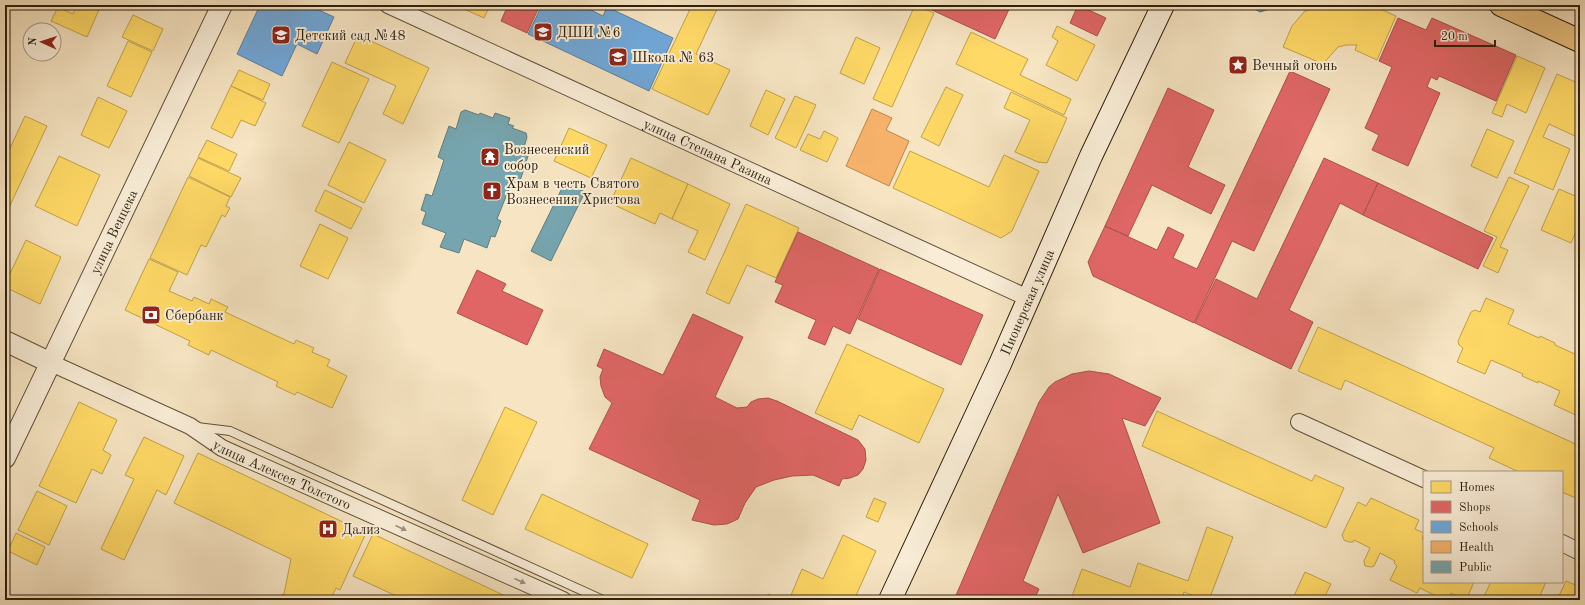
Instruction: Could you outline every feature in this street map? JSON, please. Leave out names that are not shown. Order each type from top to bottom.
[{"type":"main road","name":"Пионерская улица","points":[[890,600],[1000,364],[1091,156],[1163,5]]},
{"type":"main road","points":[[1501,5],[1580,41]]},
{"type":"street","name":"улица Венцека","points":[[5,458],[222,5]]},
{"type":"street","name":"улица Степана Разина","points":[[388,5],[1028,298]]},
{"type":"street","name":"улица Алексея Толстого","points":[[5,341],[190,426],[222,448],[563,600]]},
{"type":"street","points":[[1299,422],[1423,479]]},
{"type":"street","points":[[1563,544],[1580,552]]},
{"type":"lane","points":[[190,426],[230,431],[603,600]]},
{"type":"building: Homes","points":[[77,5],[101,5],[87,37],[62,26],[62,22],[51,21],[58,7],[73,14]]},
{"type":"building: Homes","points":[[455,5],[490,5],[484,18]]},
{"type":"building: Homes","points":[[692,5],[719,5],[696,54],[730,70],[708,115],[652,89]]},
{"type":"building: Homes","points":[[915,5],[934,13],[892,107],[873,99]]},
{"type":"building: Homes","points":[[1316,5],[1372,5],[1396,16],[1377,60],[1355,50],[1357,45],[1338,47],[1323,64],[1283,47],[1292,26],[1304,12]]},
{"type":"building: Homes","points":[[133,15],[163,29],[153,51],[122,37]]},
{"type":"building: Homes","points":[[1057,26],[1095,45],[1077,81],[1046,65],[1058,41],[1052,37]]},
{"type":"building: Homes","points":[[971,32],[1028,59],[1020,75],[1071,99],[1064,115],[956,64]]},
{"type":"building: Homes","points":[[358,35],[429,68],[403,124],[383,114],[396,86],[345,63]]},
{"type":"building: Homes","points":[[856,37],[880,48],[864,84],[840,73]]},
{"type":"building: Homes","points":[[128,41],[152,52],[131,97],[107,86]]},
{"type":"building: Homes","points":[[1517,56],[1545,68],[1526,113],[1507,104],[1502,117],[1492,113]]},
{"type":"building: Homes","points":[[332,62],[369,79],[339,143],[302,126]]},
{"type":"building: Homes","points":[[239,70],[270,84],[263,100],[231,86]]},
{"type":"building: Homes","points":[[1557,74],[1580,84],[1580,131],[1577,137],[1549,124],[1543,137],[1570,149],[1553,190],[1514,173]]},
{"type":"building: Homes","points":[[231,86],[266,103],[255,126],[241,120],[232,138],[211,128]]},
{"type":"building: Homes","points":[[946,87],[963,95],[939,146],[921,137]]},
{"type":"building: Homes","points":[[766,90],[785,99],[768,135],[750,126]]},
{"type":"building: Homes","points":[[1011,92],[1067,118],[1047,163],[1038,162],[1015,152],[1030,120],[1004,108]]},
{"type":"building: Homes","points":[[795,96],[816,105],[796,148],[775,138]]},
{"type":"building: Homes","points":[[98,97],[127,111],[109,148],[81,135]]},
{"type":"building: Homes","points":[[25,116],[47,126],[7,212],[5,211],[5,159]]},
{"type":"building: Homes","points":[[569,128],[607,145],[591,178],[554,161]]},
{"type":"building: Homes","points":[[1487,129],[1514,141],[1497,178],[1471,166]]},
{"type":"building: Homes","points":[[824,131],[838,138],[827,162],[800,150],[808,134],[820,139]]},
{"type":"building: Homes","points":[[207,140],[237,154],[229,171],[198,157]]},
{"type":"building: Homes","points":[[349,142],[386,160],[364,203],[328,185]]},
{"type":"building: Homes","points":[[910,151],[989,187],[1004,155],[1039,171],[1012,231],[1001,238],[893,188]]},
{"type":"building: Homes","points":[[59,156],[100,175],[77,226],[35,206]]},
{"type":"building: Homes","points":[[198,158],[241,178],[231,197],[189,176]]},
{"type":"building: Homes","points":[[631,158],[688,184],[672,219],[660,213],[655,224],[610,203]]},
{"type":"building: Homes","points":[[188,177],[230,197],[226,206],[230,208],[225,217],[222,215],[206,247],[201,245],[187,275],[150,258]]},
{"type":"building: Homes","points":[[1509,177],[1529,186],[1500,247],[1508,250],[1498,273],[1483,266],[1497,237],[1484,231]]},
{"type":"building: Homes","points":[[688,184],[730,204],[705,260],[688,252],[698,231],[672,219]]},
{"type":"building: Homes","points":[[1559,189],[1580,198],[1580,222],[1571,243],[1541,230]]},
{"type":"building: Homes","points":[[325,190],[362,208],[351,229],[315,211]]},
{"type":"building: Homes","points":[[746,204],[799,228],[776,278],[747,265],[729,304],[706,293]]},
{"type":"building: Homes","points":[[320,224],[348,238],[328,279],[300,266]]},
{"type":"building: Homes","points":[[26,240],[61,257],[40,304],[5,287],[5,284]]},
{"type":"building: Homes","points":[[149,259],[178,272],[169,291],[192,301],[194,297],[209,304],[211,299],[228,307],[225,312],[294,344],[296,340],[314,348],[312,352],[330,360],[327,366],[347,376],[332,408],[297,392],[295,395],[276,386],[278,382],[211,350],[209,355],[188,345],[190,341],[125,310]]},
{"type":"building: Homes","points":[[1486,298],[1514,310],[1508,324],[1539,338],[1540,336],[1577,355],[1580,348],[1580,417],[1554,405],[1560,391],[1538,381],[1538,383],[1522,376],[1523,374],[1491,360],[1485,374],[1457,362],[1463,348],[1459,345],[1458,341],[1471,312],[1475,310],[1480,312]]},
{"type":"building: Homes","points":[[1318,327],[1580,446],[1580,500],[1563,492],[1563,471],[1517,471],[1489,458],[1494,448],[1345,380],[1341,390],[1298,371]]},
{"type":"building: Homes","points":[[847,344],[944,389],[919,443],[859,415],[852,430],[815,413]]},
{"type":"building: Homes","points":[[79,402],[117,420],[103,450],[111,455],[102,474],[92,469],[76,503],[39,486]]},
{"type":"building: Homes","points":[[505,407],[537,422],[493,515],[462,500]]},
{"type":"building: Homes","points":[[1157,411],[1312,481],[1315,475],[1344,488],[1326,528],[1142,446]]},
{"type":"building: Homes","points":[[144,437],[184,456],[166,495],[157,490],[124,560],[101,549],[134,479],[125,475]]},
{"type":"building: Homes","points":[[198,453],[366,533],[340,590],[336,588],[330,600],[271,600],[284,594],[291,559],[174,503]]},
{"type":"building: Homes","points":[[37,491],[67,506],[49,545],[18,530]]},
{"type":"building: Homes","points":[[542,494],[648,544],[632,578],[525,529]]},
{"type":"building: Homes","points":[[874,498],[886,503],[878,522],[866,517]]},
{"type":"building: Homes","points":[[1371,498],[1419,520],[1415,529],[1423,533],[1423,583],[1474,583],[1466,600],[1451,593],[1447,600],[1444,600],[1420,588],[1417,593],[1390,580],[1397,566],[1394,563],[1395,561],[1380,553],[1374,566],[1365,566],[1364,561],[1370,548],[1354,540],[1353,542],[1349,542],[1344,540],[1342,535],[1358,502],[1366,506]]},
{"type":"building: Homes","points":[[1207,527],[1233,537],[1209,600],[1205,600],[1184,592],[1182,600],[1071,599],[1082,569],[1130,587],[1138,563],[1188,581]]},
{"type":"building: Homes","points":[[16,533],[45,547],[37,565],[8,551]]},
{"type":"building: Homes","points":[[373,534],[514,600],[405,600],[353,576]]},
{"type":"building: Homes","points":[[843,535],[876,551],[854,600],[789,600],[802,569],[823,579]]},
{"type":"building: Homes","points":[[1305,572],[1331,584],[1323,600],[1292,600]]},
{"type":"building: Homes","points":[[1566,581],[1580,587],[1580,600],[1557,600]]},
{"type":"building: Homes","points":[[1490,583],[1546,583],[1538,600],[1482,600]]},
{"type":"building: Homes","points":[[768,594],[782,600],[765,600]]},
{"type":"building: Shops","points":[[508,5],[540,5],[527,33],[501,21]]},
{"type":"building: Shops","points":[[844,5],[858,5],[855,10]]},
{"type":"building: Shops","points":[[921,5],[1011,5],[995,39]]},
{"type":"building: Shops","points":[[1078,5],[1106,18],[1097,36],[1070,23]]},
{"type":"building: Shops","points":[[1398,18],[1426,30],[1432,18],[1516,55],[1496,101],[1439,76],[1437,80],[1431,77],[1427,87],[1440,93],[1408,166],[1372,150],[1379,135],[1365,128],[1392,67],[1379,61]]},
{"type":"building: Shops","points":[[1290,71],[1330,89],[1254,251],[1232,241],[1194,323],[1093,276],[1088,262],[1105,226],[1157,250],[1168,227],[1184,235],[1173,258],[1197,269]]},
{"type":"building: Shops","points":[[1168,88],[1214,110],[1188,167],[1225,185],[1211,214],[1152,185],[1128,236],[1105,226]]},
{"type":"building: Shops","points":[[1324,158],[1378,183],[1363,215],[1340,203],[1289,310],[1313,322],[1291,369],[1195,323],[1216,279],[1257,299]]},
{"type":"building: Shops","points":[[1378,183],[1493,238],[1478,269],[1363,215]]},
{"type":"building: Shops","points":[[798,232],[879,269],[850,334],[833,326],[825,345],[808,338],[816,320],[775,302],[783,285],[775,282]]},
{"type":"building: Shops","points":[[880,269],[983,315],[961,365],[858,319]]},
{"type":"building: Shops","points":[[477,270],[506,284],[502,291],[543,310],[527,345],[457,313]]},
{"type":"building: Shops","points":[[693,314],[743,337],[715,397],[737,408],[747,407],[751,402],[758,399],[768,398],[858,440],[865,449],[866,460],[863,469],[858,475],[842,479],[839,486],[813,475],[792,476],[774,480],[756,487],[745,503],[738,519],[727,524],[714,525],[692,520],[700,500],[589,449],[612,403],[605,397],[601,386],[600,377],[603,369],[597,366],[604,349],[663,375]]},
{"type":"building: Shops","points":[[1089,371],[1109,374],[1161,398],[1145,426],[1122,418],[1160,523],[1083,553],[1058,494],[1023,581],[1039,589],[1034,600],[954,600],[1039,402],[1049,387],[1055,382],[1072,374]]},
{"type":"building: Schools","points":[[260,5],[308,5],[334,17],[317,54],[297,44],[282,76],[237,54]]},
{"type":"building: Schools","name":"Школа № 63","points":[[542,5],[591,5],[589,9],[603,16],[607,7],[673,38],[649,91],[528,34]]},
{"type":"building: Health","points":[[872,109],[892,118],[886,130],[909,141],[889,186],[846,166]]},
{"type":"building: Public","points":[[1248,5],[1275,5],[1273,8],[1260,12]]},
{"type":"building: Public","points":[[465,110],[479,115],[480,113],[493,118],[495,113],[510,118],[508,124],[514,126],[512,128],[526,133],[527,137],[523,151],[529,153],[519,184],[512,181],[497,219],[501,221],[495,237],[491,236],[487,248],[464,239],[459,253],[440,247],[446,233],[422,224],[426,212],[421,210],[426,194],[432,196],[444,160],[438,157],[449,126],[456,129],[461,112]]},
{"type":"building: Public","points":[[565,182],[585,192],[551,261],[531,251]]},
{"type":"place","name":"ДШИ №6","points":[[543,32]]},
{"type":"place","name":"Детский сад №48","points":[[281,35]]},
{"type":"place","name":"Школа № 63","points":[[618,57]]},
{"type":"place","name":"Вечный огонь","points":[[1238,65]]},
{"type":"place","name":"Вознесенский собор","points":[[490,157]]},
{"type":"place","name":"Храм в честь Святого Вознесения Христова","points":[[492,191]]},
{"type":"place","name":"Сбербанк","points":[[151,315]]},
{"type":"place","name":"Дализ","points":[[328,529]]}]
